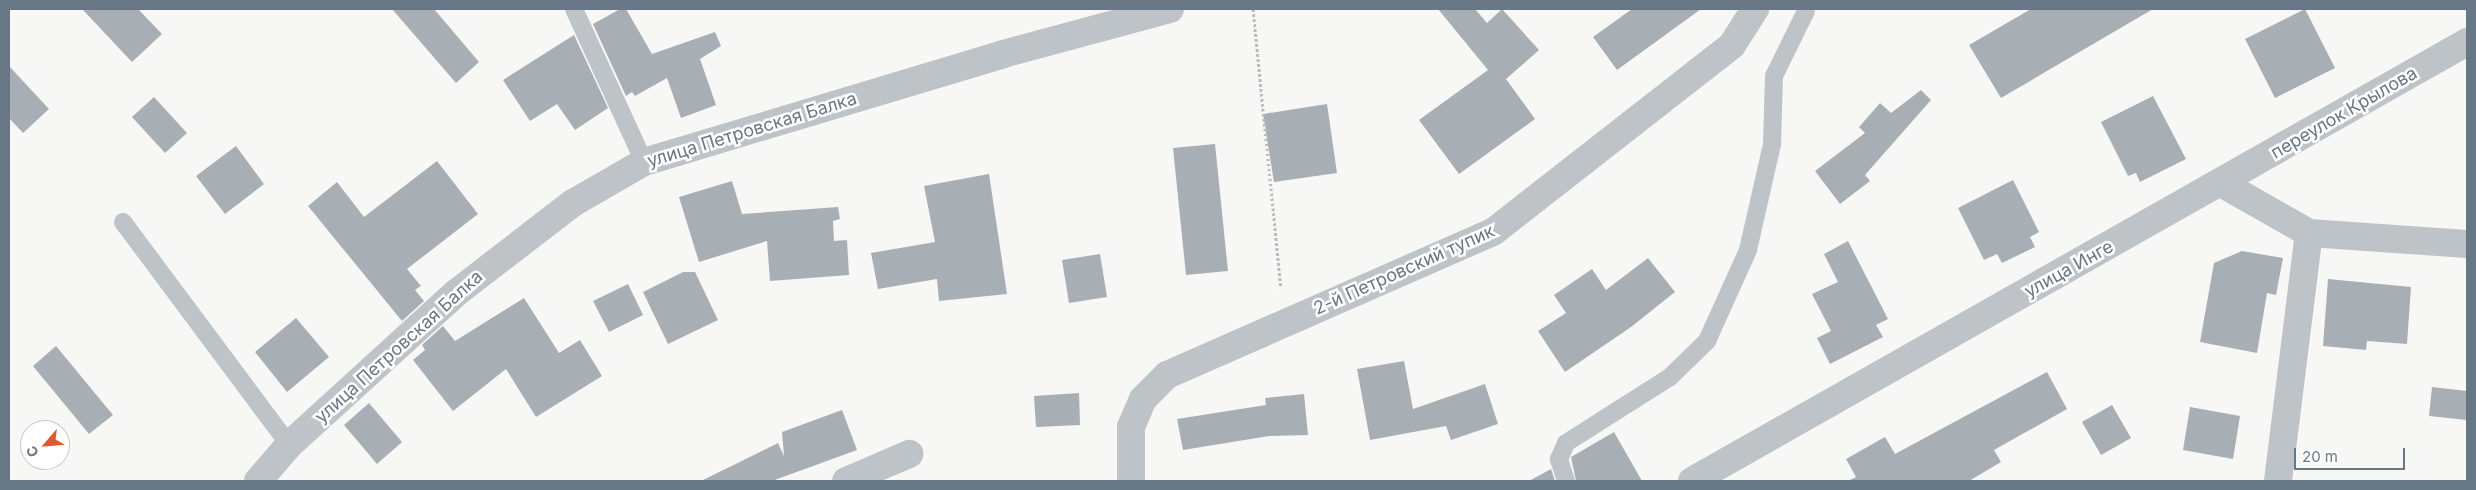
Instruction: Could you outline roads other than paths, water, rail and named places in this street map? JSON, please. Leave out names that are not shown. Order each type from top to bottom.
[{"type":"street","name":"улица Петровская Балка","points":[[258,481],[289,445],[456,293],[573,203],[644,162],[1003,54],[1170,9]]},
{"type":"street","name":"2-й Петровский тупик","points":[[1131,481],[1131,427],[1143,399],[1168,375],[1493,232],[1732,45],[1755,9]]},
{"type":"street","name":"переулок Крылова","points":[[2221,183],[2467,42]]},
{"type":"street","points":[[2221,183],[2309,233],[2467,244]]},
{"type":"street","name":"улица Инге","points":[[1692,481],[2221,183]]},
{"type":"street","points":[[2278,481],[2309,233]]},
{"type":"street","points":[[846,481],[909,454]]},
{"type":"lane","points":[[574,9],[644,162]]},
{"type":"lane","points":[[1566,481],[1559,459],[1566,443],[1670,377],[1707,341],[1748,250],[1772,144],[1774,76],[1806,11]]},
{"type":"lane","points":[[123,222],[289,445]]}]
